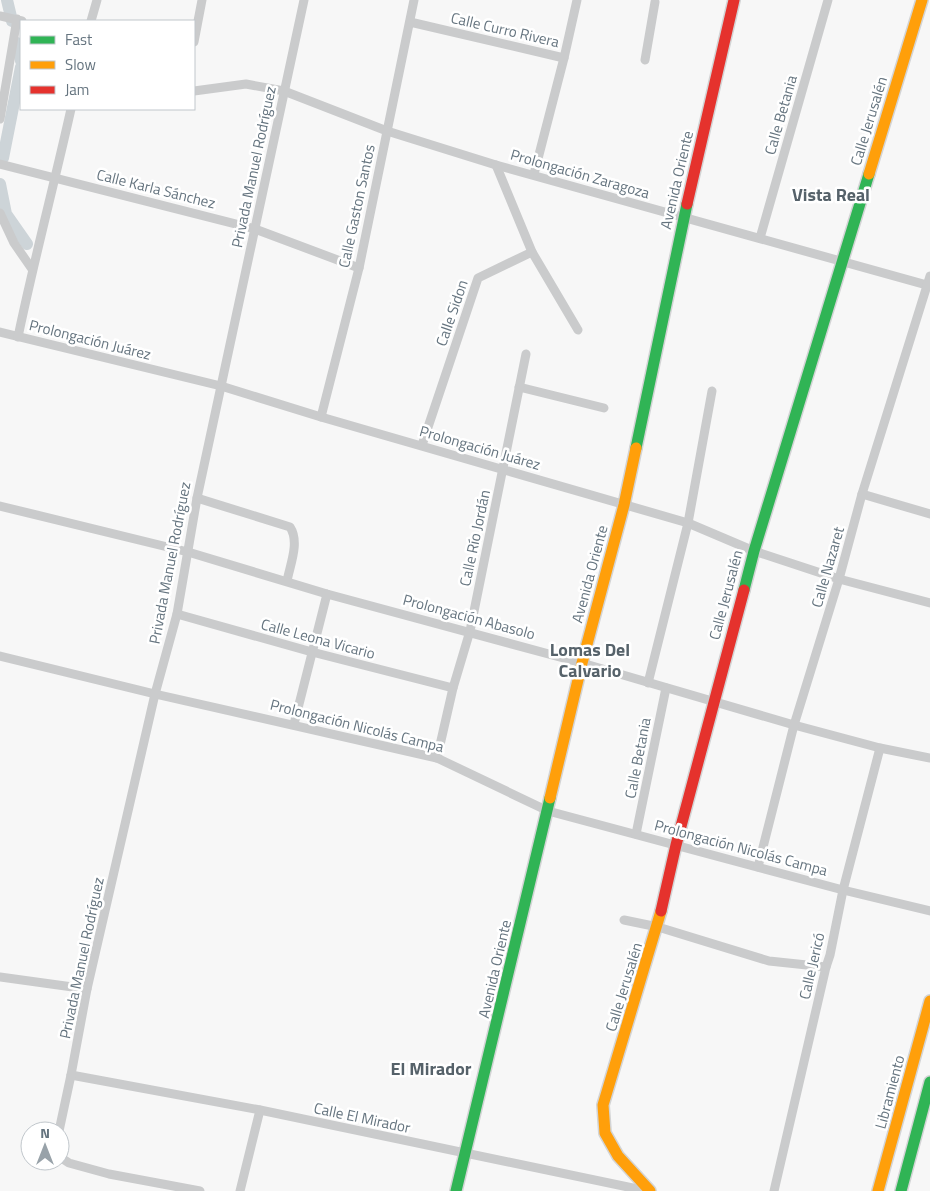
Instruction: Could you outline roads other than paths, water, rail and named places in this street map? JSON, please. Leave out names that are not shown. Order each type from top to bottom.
[{"type":"street","points":[[91,20],[97,0]]},
{"type":"street","points":[[195,37],[202,0]]},
{"type":"street","name":"Privada Manuel Rodríguez","points":[[61,1121],[72,1075],[87,989],[155,694],[177,614],[197,498],[304,0]]},
{"type":"street","name":"Calle Gaston Santos","points":[[321,417],[359,268],[414,0]]},
{"type":"street","points":[[534,174],[577,0]]},
{"type":"street","name":"Avenida Oriente","points":[[456,1191],[582,663],[624,505],[684,218],[734,0]]},
{"type":"street","name":"Calle Betania","points":[[760,238],[828,0]]},
{"type":"street","name":"Calle Jerusalén","points":[[649,1191],[618,1156],[606,1133],[603,1105],[658,927],[676,845],[754,551],[922,0]]},
{"type":"street","points":[[646,60],[654,1]]},
{"type":"street","points":[[0,16],[18,20],[0,118]]},
{"type":"street","name":"Calle Curro Rivera","points":[[410,22],[564,58]]},
{"type":"street","name":"Prolongación Zaragoza","points":[[195,91],[246,84],[284,91],[387,131],[496,164],[684,218],[929,282]]},
{"type":"street","points":[[18,337],[32,269],[56,178],[70,110]]},
{"type":"street","name":"Calle Karla Sánchez","points":[[0,164],[255,229],[359,268]]},
{"type":"street","points":[[496,164],[532,252],[578,330]]},
{"type":"street","points":[[0,213],[14,244],[32,269]]},
{"type":"street","name":"Calle Sidon","points":[[422,446],[478,278],[532,252]]},
{"type":"street","name":"Calle Nazaret","points":[[758,867],[794,725],[839,579],[862,494],[929,282]]},
{"type":"street","name":"Prolongación Juárez","points":[[0,332],[221,386],[321,417],[688,523],[754,551],[839,579],[930,603]]},
{"type":"street","name":"Calle Río Jordán","points":[[437,758],[453,688],[470,631],[526,354]]},
{"type":"street","points":[[519,387],[604,408]]},
{"type":"street","points":[[648,683],[688,523],[712,391]]},
{"type":"street","points":[[862,494],[930,514]]},
{"type":"street","points":[[197,498],[290,527],[294,533],[295,541],[287,581]]},
{"type":"street","name":"Prolongación Abasolo","points":[[0,506],[188,552],[328,594],[470,631],[794,725],[880,748],[930,758]]},
{"type":"street","points":[[294,724],[328,594]]},
{"type":"street","name":"Calle Leona Vicario","points":[[177,614],[312,652],[453,688]]},
{"type":"street","name":"Prolongación Nicolás Campa","points":[[0,656],[155,694],[294,724],[437,758],[548,811],[843,890],[930,911]]},
{"type":"street","name":"Calle Betania","points":[[636,834],[666,688]]},
{"type":"street","name":"Calle Jericó","points":[[774,1191],[830,956],[843,890],[880,748]]},
{"type":"street","points":[[624,920],[658,927],[769,961],[826,967]]},
{"type":"street","points":[[0,978],[87,989]]},
{"type":"street","name":"Libramiento","points":[[878,1191],[930,1001]]},
{"type":"street","name":"Calle El Mirador","points":[[72,1075],[260,1110],[649,1191]]},
{"type":"street","points":[[901,1191],[927,1108],[930,1082]]},
{"type":"street","points":[[240,1191],[260,1110]]},
{"type":"street","points":[[70,1163],[109,1174],[200,1191]]},
{"type":"waterway","points":[[7,0],[12,21]]},
{"type":"waterway","points":[[17,43],[20,56]]},
{"type":"waterway","points":[[3,158],[20,72]]},
{"type":"waterway","points":[[0,184],[6,214],[27,244]]},
{"type":"district","name":"Vista Real","points":[[831,195]]},
{"type":"district","name":"Lomas Del Calvario","points":[[590,660]]},
{"type":"district","name":"El Mirador","points":[[431,1069]]}]
